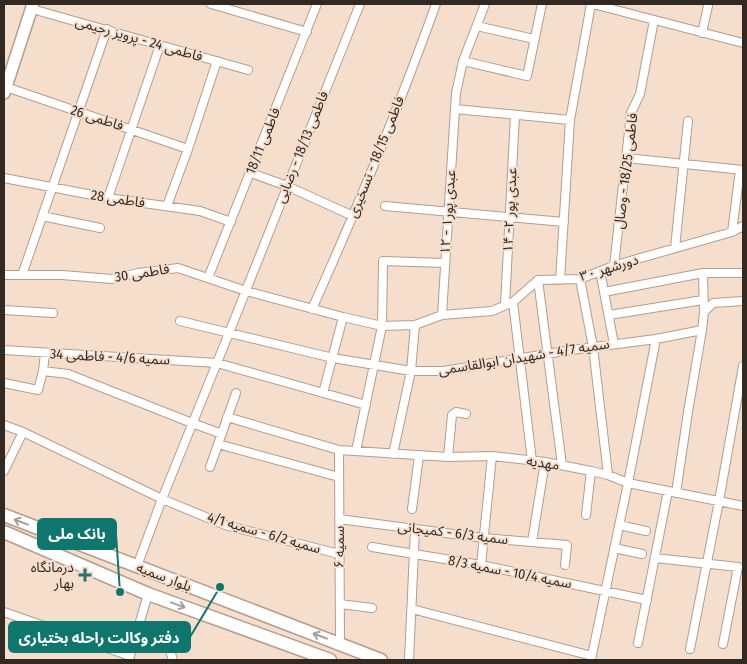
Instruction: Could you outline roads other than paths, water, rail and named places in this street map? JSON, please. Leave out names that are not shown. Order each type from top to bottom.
[{"type":"main road","points":[[5,90],[8,64],[33,6]]},
{"type":"main road","name":"بلوار سمیه","points":[[4,515],[381,660]]},
{"type":"main road","name":"بلوار سمیه","points":[[4,532],[148,594],[330,660]]},
{"type":"street","points":[[211,4],[307,32]]},
{"type":"street","name":"فاطمی 18/11","points":[[208,278],[318,4]]},
{"type":"street","name":"فاطمی 18/13 - رضایی","points":[[137,566],[360,4]]},
{"type":"street","name":"فاطمی 18/15 - تسخیری","points":[[312,309],[386,136],[436,4]]},
{"type":"street","name":"عبدی پور۱ - ۱۲","points":[[442,315],[456,93],[463,61],[485,4]]},
{"type":"street","points":[[463,61],[527,76],[542,4]]},
{"type":"street","points":[[560,280],[570,120],[592,4],[606,5],[654,20],[743,43]]},
{"type":"street","name":"فاطمی 24 - پرویز رحیمی","points":[[33,6],[248,70]]},
{"type":"street","points":[[702,32],[708,6]]},
{"type":"street","name":"فاطمی 18/25 - وصال","points":[[614,266],[631,112],[640,94],[654,20]]},
{"type":"street","points":[[477,26],[534,39]]},
{"type":"street","points":[[22,275],[107,29]]},
{"type":"street","points":[[108,198],[160,45]]},
{"type":"street","points":[[167,206],[188,149],[216,61]]},
{"type":"street","name":"فاطمی 26","points":[[5,90],[188,149]]},
{"type":"street","points":[[455,109],[570,120]]},
{"type":"street","name":"عبدی پور ۲- ۱۴","points":[[515,115],[509,216],[508,304],[520,359],[532,461]]},
{"type":"street","points":[[675,248],[688,121]]},
{"type":"street","points":[[626,158],[741,170],[732,232]]},
{"type":"street","points":[[251,172],[353,216]]},
{"type":"street","name":"فاطمی 28","points":[[4,178],[108,198],[200,211],[231,222]]},
{"type":"street","points":[[385,206],[564,222]]},
{"type":"street","points":[[42,216],[100,228]]},
{"type":"street","name":"دورشهر ۳۰","points":[[538,280],[580,279],[614,266],[732,232],[743,226]]},
{"type":"street","points":[[356,451],[382,326],[383,261],[445,263]]},
{"type":"street","name":"فاطمی 30","points":[[4,275],[62,275],[112,279],[138,273],[178,268],[246,291]]},
{"type":"street","points":[[600,272],[614,344]]},
{"type":"street","points":[[604,292],[703,272],[743,273]]},
{"type":"street","points":[[638,643],[688,412],[704,312],[703,272]]},
{"type":"street","points":[[580,279],[593,347],[608,475]]},
{"type":"street","points":[[246,291],[382,326],[415,325],[442,315],[492,311],[508,304],[538,280]]},
{"type":"street","points":[[538,280],[562,465]]},
{"type":"street","points":[[609,315],[704,300]]},
{"type":"street","points":[[704,312],[713,303],[743,301]]},
{"type":"street","points":[[4,310],[53,312]]},
{"type":"street","points":[[324,393],[342,317]]},
{"type":"street","name":"سمیه 4/7 - شهیدان ابوالقاسمی","points":[[180,321],[332,358],[411,371],[444,371],[656,339],[702,330]]},
{"type":"street","points":[[394,454],[411,371],[415,325]]},
{"type":"street","points":[[412,609],[591,658],[656,339]]},
{"type":"street","name":"سمیه 4/6 - فاطمی 34","points":[[4,350],[217,363],[366,405]]},
{"type":"street","points":[[4,383],[38,390],[43,372],[45,353]]},
{"type":"street","points":[[690,649],[743,366]]},
{"type":"street","points":[[43,372],[68,374],[192,424],[222,434]]},
{"type":"street","points":[[210,467],[236,393]]},
{"type":"street","points":[[448,457],[452,415],[456,412],[466,414]]},
{"type":"street","name":"مهدیه","points":[[228,417],[339,450],[419,456],[492,456],[545,462],[591,470],[628,483],[743,506]]},
{"type":"street","name":"سمیه 6/2 - سمیه 4/1","points":[[4,425],[23,432],[162,499],[225,525],[339,554]]},
{"type":"street","points":[[4,471],[23,432]]},
{"type":"street","points":[[218,444],[339,477]]},
{"type":"street","name":"سمیه ۶","points":[[339,450],[340,643]]},
{"type":"street","points":[[412,508],[419,456]]},
{"type":"street","points":[[481,566],[492,456]]},
{"type":"street","points":[[532,542],[545,462]]},
{"type":"street","points":[[586,515],[591,470]]},
{"type":"street","name":"سمیه 6/3 - کمیجانی","points":[[339,519],[484,538],[567,545],[565,565]]},
{"type":"street","points":[[619,526],[646,531]]},
{"type":"street","points":[[410,660],[415,529]]},
{"type":"street","name":"سمیه 10/4 - سمیه 8/3","points":[[372,547],[481,566],[647,600]]},
{"type":"street","points":[[614,548],[642,554]]},
{"type":"street","points":[[655,558],[738,567],[723,644]]},
{"type":"street","points":[[4,612],[129,658],[148,594]]},
{"type":"street","points":[[340,604],[372,608]]},
{"type":"street","points":[[166,638],[173,660]]},
{"type":"place","name":"درمانگاه بهار","points":[[85,575]]},
{"type":"place","name":"دفتر وکالت راحله بختیاری","points":[[220,587]]},
{"type":"place","name":"بانک ملی","points":[[120,592]]}]
